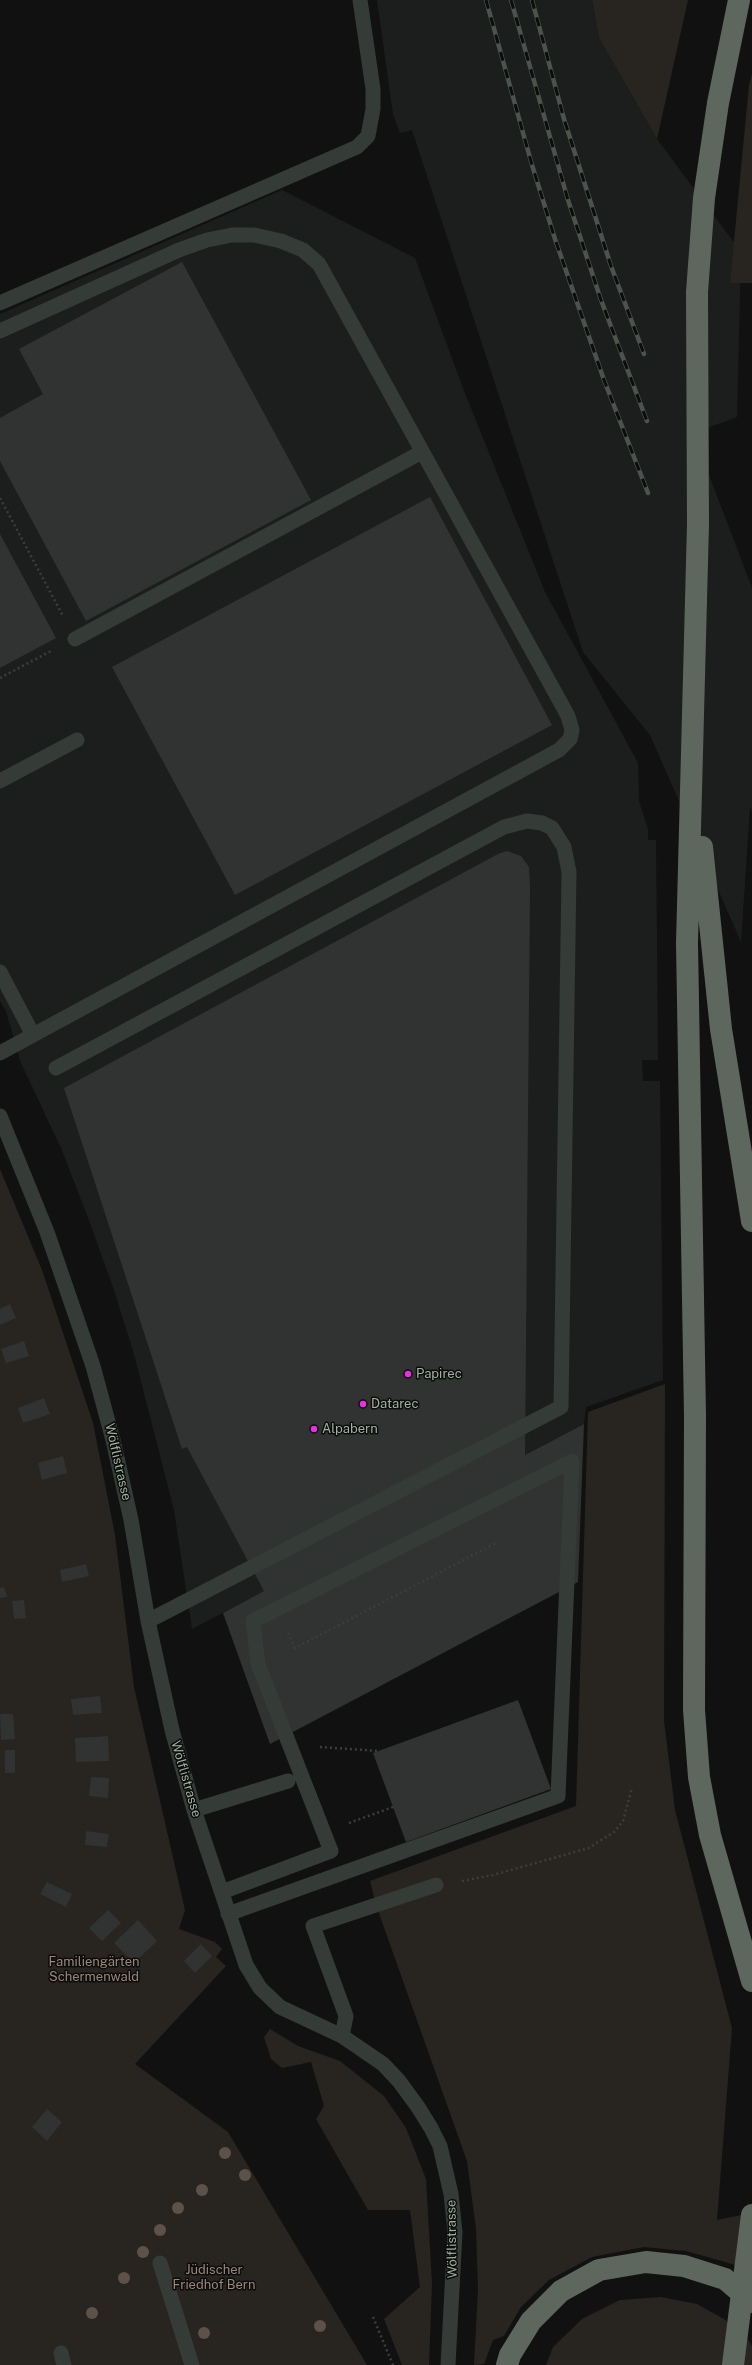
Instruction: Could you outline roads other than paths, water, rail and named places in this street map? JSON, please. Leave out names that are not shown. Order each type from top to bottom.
[{"type":"highway","points":[[739,0],[718,103],[705,190],[697,292],[698,524],[694,756],[687,942],[696,1416],[694,1710],[699,1777],[710,1835],[752,1981]]},
{"type":"highway","points":[[694,756],[721,1029],[752,1222]]},
{"type":"highway","points":[[734,2365],[752,2216]]},
{"type":"highway","points":[[507,2365],[510,2355],[531,2321],[561,2290],[599,2270],[646,2262],[684,2266],[725,2279],[752,2302]]},
{"type":"lane","points":[[0,303],[357,147],[368,136],[374,110],[373,89],[360,0]]},
{"type":"lane","points":[[0,331],[179,250],[207,240],[232,235],[254,235],[280,241],[304,250],[319,264],[568,716],[572,730],[568,743],[559,750],[0,1052]]},
{"type":"lane","points":[[75,639],[422,452]]},
{"type":"lane","points":[[0,781],[77,740]]},
{"type":"lane","points":[[56,1068],[504,827],[527,821],[542,823],[552,828],[564,847],[569,872],[561,1407],[148,1621]]},
{"type":"lane","points":[[0,972],[33,1035]]},
{"type":"lane","name":"Wölflistrasse","points":[[0,1116],[47,1232],[93,1366],[113,1440],[131,1520],[160,1681],[194,1810],[246,1965],[268,1998],[292,2014],[342,2036],[366,2051],[399,2081],[431,2128],[440,2146],[451,2194],[455,2232],[448,2365]]},
{"type":"lane","points":[[222,1892],[332,1851],[258,1664],[253,1621],[572,1461],[558,1796],[228,1914]]},
{"type":"lane","points":[[194,1810],[288,1781]]},
{"type":"lane","points":[[342,2036],[346,2016],[313,1926],[436,1885]]},
{"type":"lane","points":[[160,2263],[192,2365]]},
{"type":"railway","points":[[486,0],[532,165],[555,239],[604,380],[648,493]]},
{"type":"railway","points":[[511,0],[568,200],[601,300],[647,421]]},
{"type":"railway","points":[[532,0],[564,119],[611,266],[644,354]]},
{"type":"place","name":"Papirec","points":[[408,1374]]},
{"type":"place","name":"Datarec","points":[[363,1404]]},
{"type":"place","name":"Alpabern","points":[[314,1429]]},
{"type":"park label","name":"Familiengärten Schermenwald","points":[[94,1970]]},
{"type":"park label","name":"Jüdischer Friedhof Bern","points":[[214,2278]]}]
